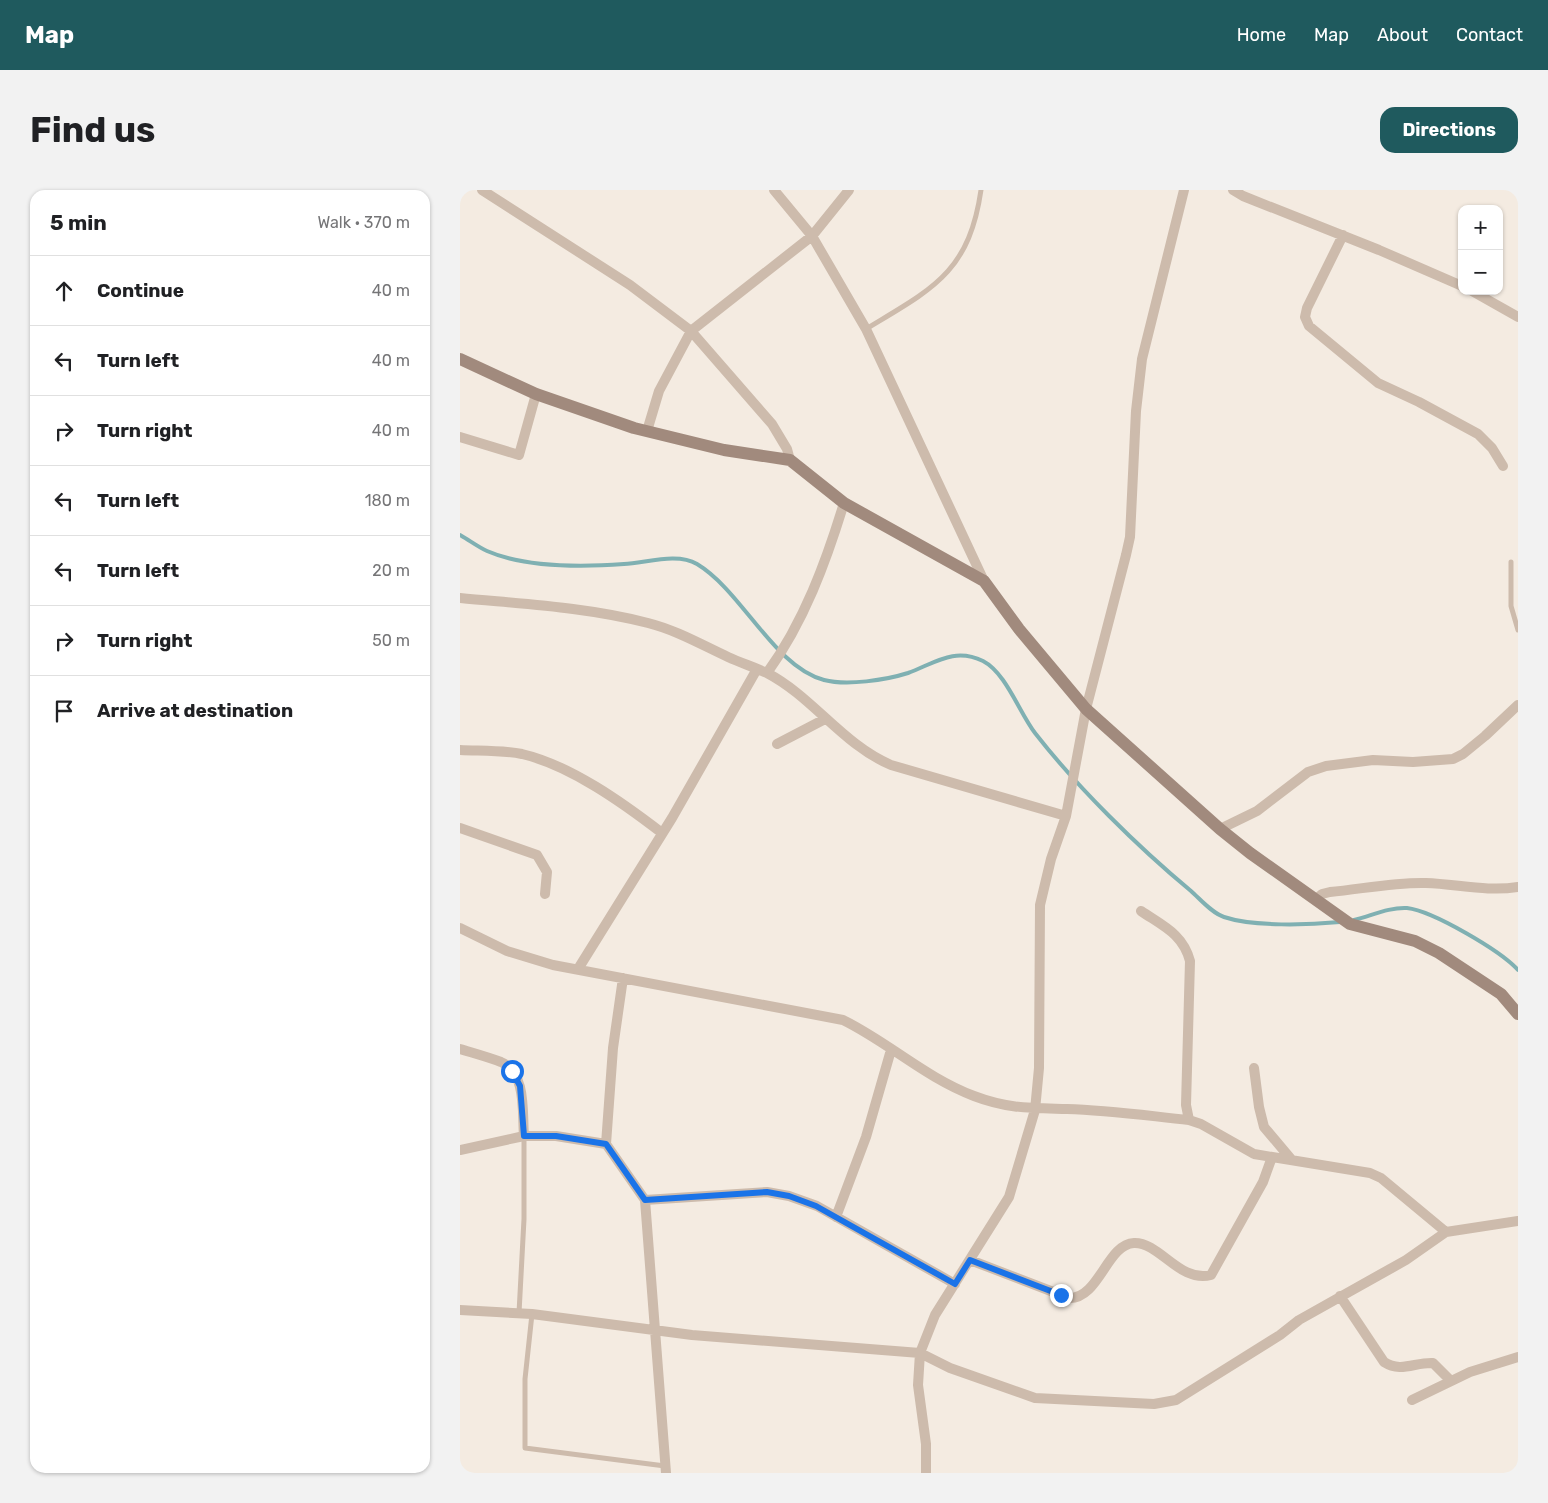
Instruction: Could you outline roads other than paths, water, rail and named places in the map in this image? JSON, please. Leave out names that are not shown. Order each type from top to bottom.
[{"type":"street","points":[[482,190],[630,285],[691,331],[772,424],[787,449],[790,460]]},
{"type":"street","points":[[774,190],[812,236],[866,329],[984,581],[1019,629],[1086,709],[1220,829],[1350,924],[1415,941],[1439,953],[1501,994],[1518,1014]]},
{"type":"street","points":[[647,431],[659,391],[691,331],[812,236],[850,190]]},
{"type":"street","points":[[926,1473],[926,1444],[918,1385],[920,1353],[935,1315],[1014,1186],[1035,1110],[1039,1068],[1040,905],[1051,860],[1066,816],[1086,709],[1130,538],[1136,411],[1142,360],[1184,190]]},
{"type":"street","points":[[1233,190],[1243,196],[1343,235],[1458,284]]},
{"type":"street","points":[[1343,235],[1307,308],[1305,317],[1309,326],[1378,383],[1419,402],[1478,434],[1492,448],[1503,466]]},
{"type":"street","points":[[1479,295],[1518,316]]},
{"type":"street","points":[[460,360],[536,394],[647,431],[724,450],[790,460],[844,502],[984,581]]},
{"type":"street","points":[[460,437],[519,455],[536,394]]},
{"type":"street","points":[[767,673],[788,642],[818,577],[844,502]]},
{"type":"street","points":[[460,598],[602,613],[649,623],[767,673],[791,689],[848,740],[873,757],[891,765],[1066,816]]},
{"type":"street","points":[[578,969],[662,833],[756,669]]},
{"type":"street","points":[[1220,829],[1257,811],[1308,772],[1374,760],[1413,762],[1453,759],[1464,754],[1486,736],[1518,705]]},
{"type":"street","points":[[777,744],[825,719]]},
{"type":"street","points":[[460,750],[521,754],[541,760],[571,774],[633,811],[662,833]]},
{"type":"street","points":[[460,828],[537,855],[547,872],[545,894]]},
{"type":"street","points":[[1320,902],[1326,893],[1412,883],[1442,884],[1477,889],[1518,887]]},
{"type":"street","points":[[1141,911],[1180,939],[1186,946],[1190,961],[1186,1105],[1189,1120]]},
{"type":"street","points":[[460,928],[525,958],[843,1020],[860,1028],[891,1050],[951,1086],[996,1104],[1035,1110],[1068,1109],[1189,1120],[1201,1124],[1243,1150],[1272,1158],[1291,1159],[1376,1175],[1446,1232]]},
{"type":"street","points":[[624,978],[613,1048],[606,1144],[645,1200],[666,1470]]},
{"type":"street","points":[[460,1049],[502,1062],[512,1071],[520,1086],[524,1136]]},
{"type":"street","points":[[836,1217],[866,1136],[891,1050]]},
{"type":"street","points":[[1254,1068],[1264,1127],[1291,1159]]},
{"type":"street","points":[[460,1150],[524,1136],[556,1136],[606,1144]]},
{"type":"street","points":[[970,1260],[1069,1298],[1078,1298],[1085,1293],[1126,1244],[1135,1242],[1145,1245],[1192,1275],[1202,1277],[1210,1275],[1263,1182],[1272,1158]]},
{"type":"street","points":[[645,1200],[767,1192],[803,1200],[955,1284]]},
{"type":"street","points":[[460,1310],[532,1314],[654,1331],[920,1353],[950,1368],[1035,1398],[1154,1404],[1176,1400],[1280,1335],[1299,1320],[1406,1260],[1446,1232],[1518,1221]]},
{"type":"street","points":[[1340,1296],[1384,1362],[1392,1368],[1433,1363],[1450,1380]]},
{"type":"street","points":[[1412,1400],[1450,1380],[1518,1357]]},
{"type":"lane","points":[[866,329],[927,292],[952,269],[973,227],[981,190]]},
{"type":"lane","points":[[1511,562],[1511,606],[1518,630]]},
{"type":"lane","points":[[520,1314],[524,1219],[524,1136]]},
{"type":"lane","points":[[532,1314],[525,1379],[525,1448],[666,1470]]},
{"type":"waterway","points":[[460,535],[480,548],[502,557],[519,561],[554,565],[590,566],[671,558],[697,564],[713,576],[729,592],[789,660],[806,672],[824,680],[855,682],[889,678],[954,656],[973,657],[983,661],[999,674],[1035,733],[1089,795],[1150,855],[1215,913],[1236,920],[1265,924],[1340,922]]},
{"type":"waterway","points":[[1354,920],[1400,908],[1419,911],[1466,933],[1497,953],[1518,970]]}]
